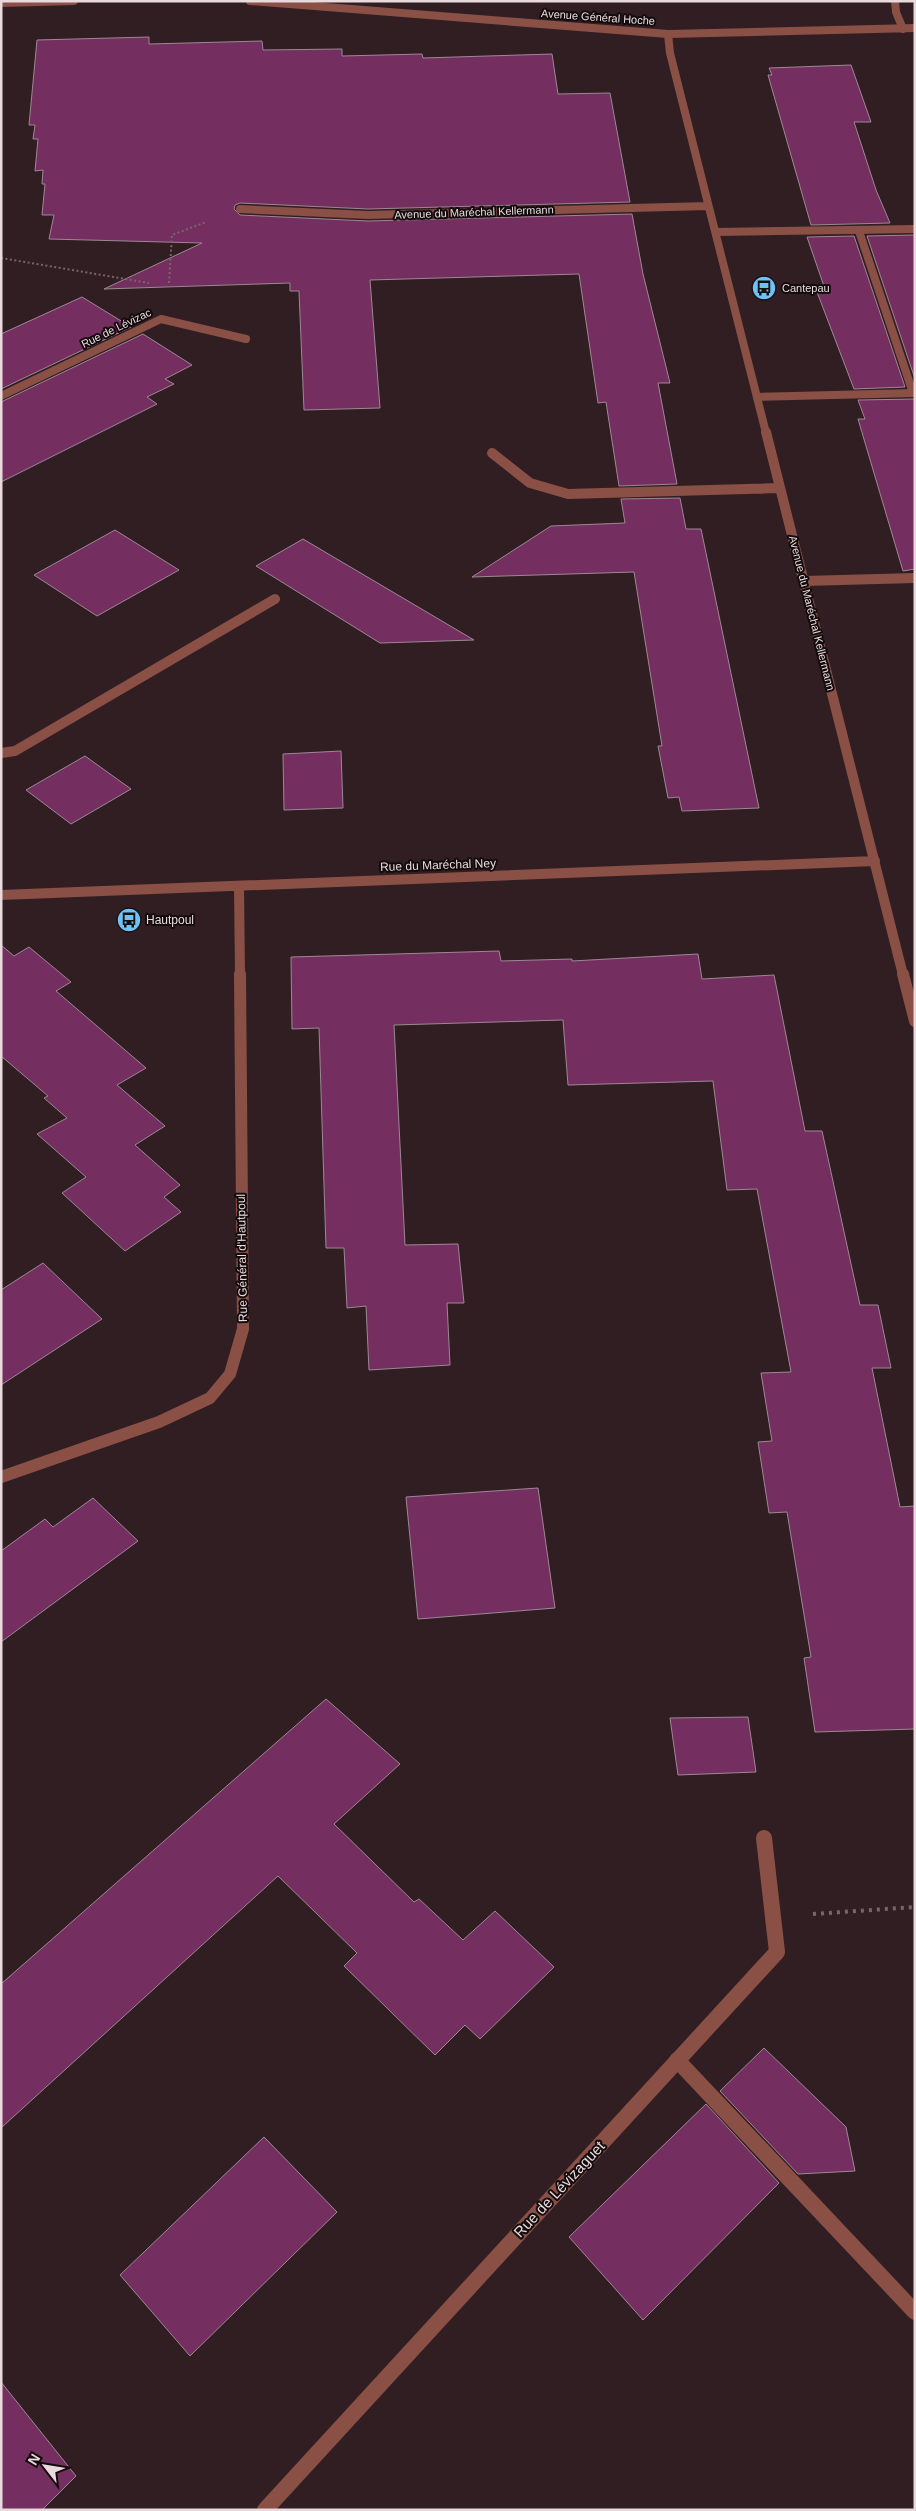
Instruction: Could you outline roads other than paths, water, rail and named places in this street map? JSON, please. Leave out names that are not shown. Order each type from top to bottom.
[{"type":"street","points":[[1,3],[74,1]]},
{"type":"street","name":"Avenue Général Hoche","points":[[250,1],[668,34],[915,28]]},
{"type":"street","points":[[895,1],[896,12],[903,29]]},
{"type":"street","name":"Avenue du Maréchal Kellermann","points":[[668,34],[670,53],[708,206],[915,1021]]},
{"type":"street","name":"Avenue du Maréchal Kellermann","points":[[240,209],[368,215],[708,206]]},
{"type":"street","points":[[716,232],[915,229]]},
{"type":"street","points":[[757,397],[914,393],[859,231]]},
{"type":"street","name":"Rue de Lévizac","points":[[1,396],[161,319],[246,339]]},
{"type":"street","points":[[492,453],[530,483],[568,494],[779,488]]},
{"type":"street","points":[[804,581],[915,578]]},
{"type":"street","points":[[1,753],[15,751],[275,600]]},
{"type":"street","name":"Rue du Maréchal Ney","points":[[1,895],[875,861]]},
{"type":"street","name":"Rue Général d'Hautpoul","points":[[1,1478],[159,1422],[210,1398],[230,1374],[243,1329],[239,886]]},
{"type":"street","name":"Rue de Lévizaguet","points":[[265,2510],[777,1952],[764,1838]]},
{"type":"street","points":[[677,2060],[915,2312]]},
{"type":"place","name":"Cantepau","points":[[764,288]]},
{"type":"place","name":"Hautpoul","points":[[129,920]]}]
